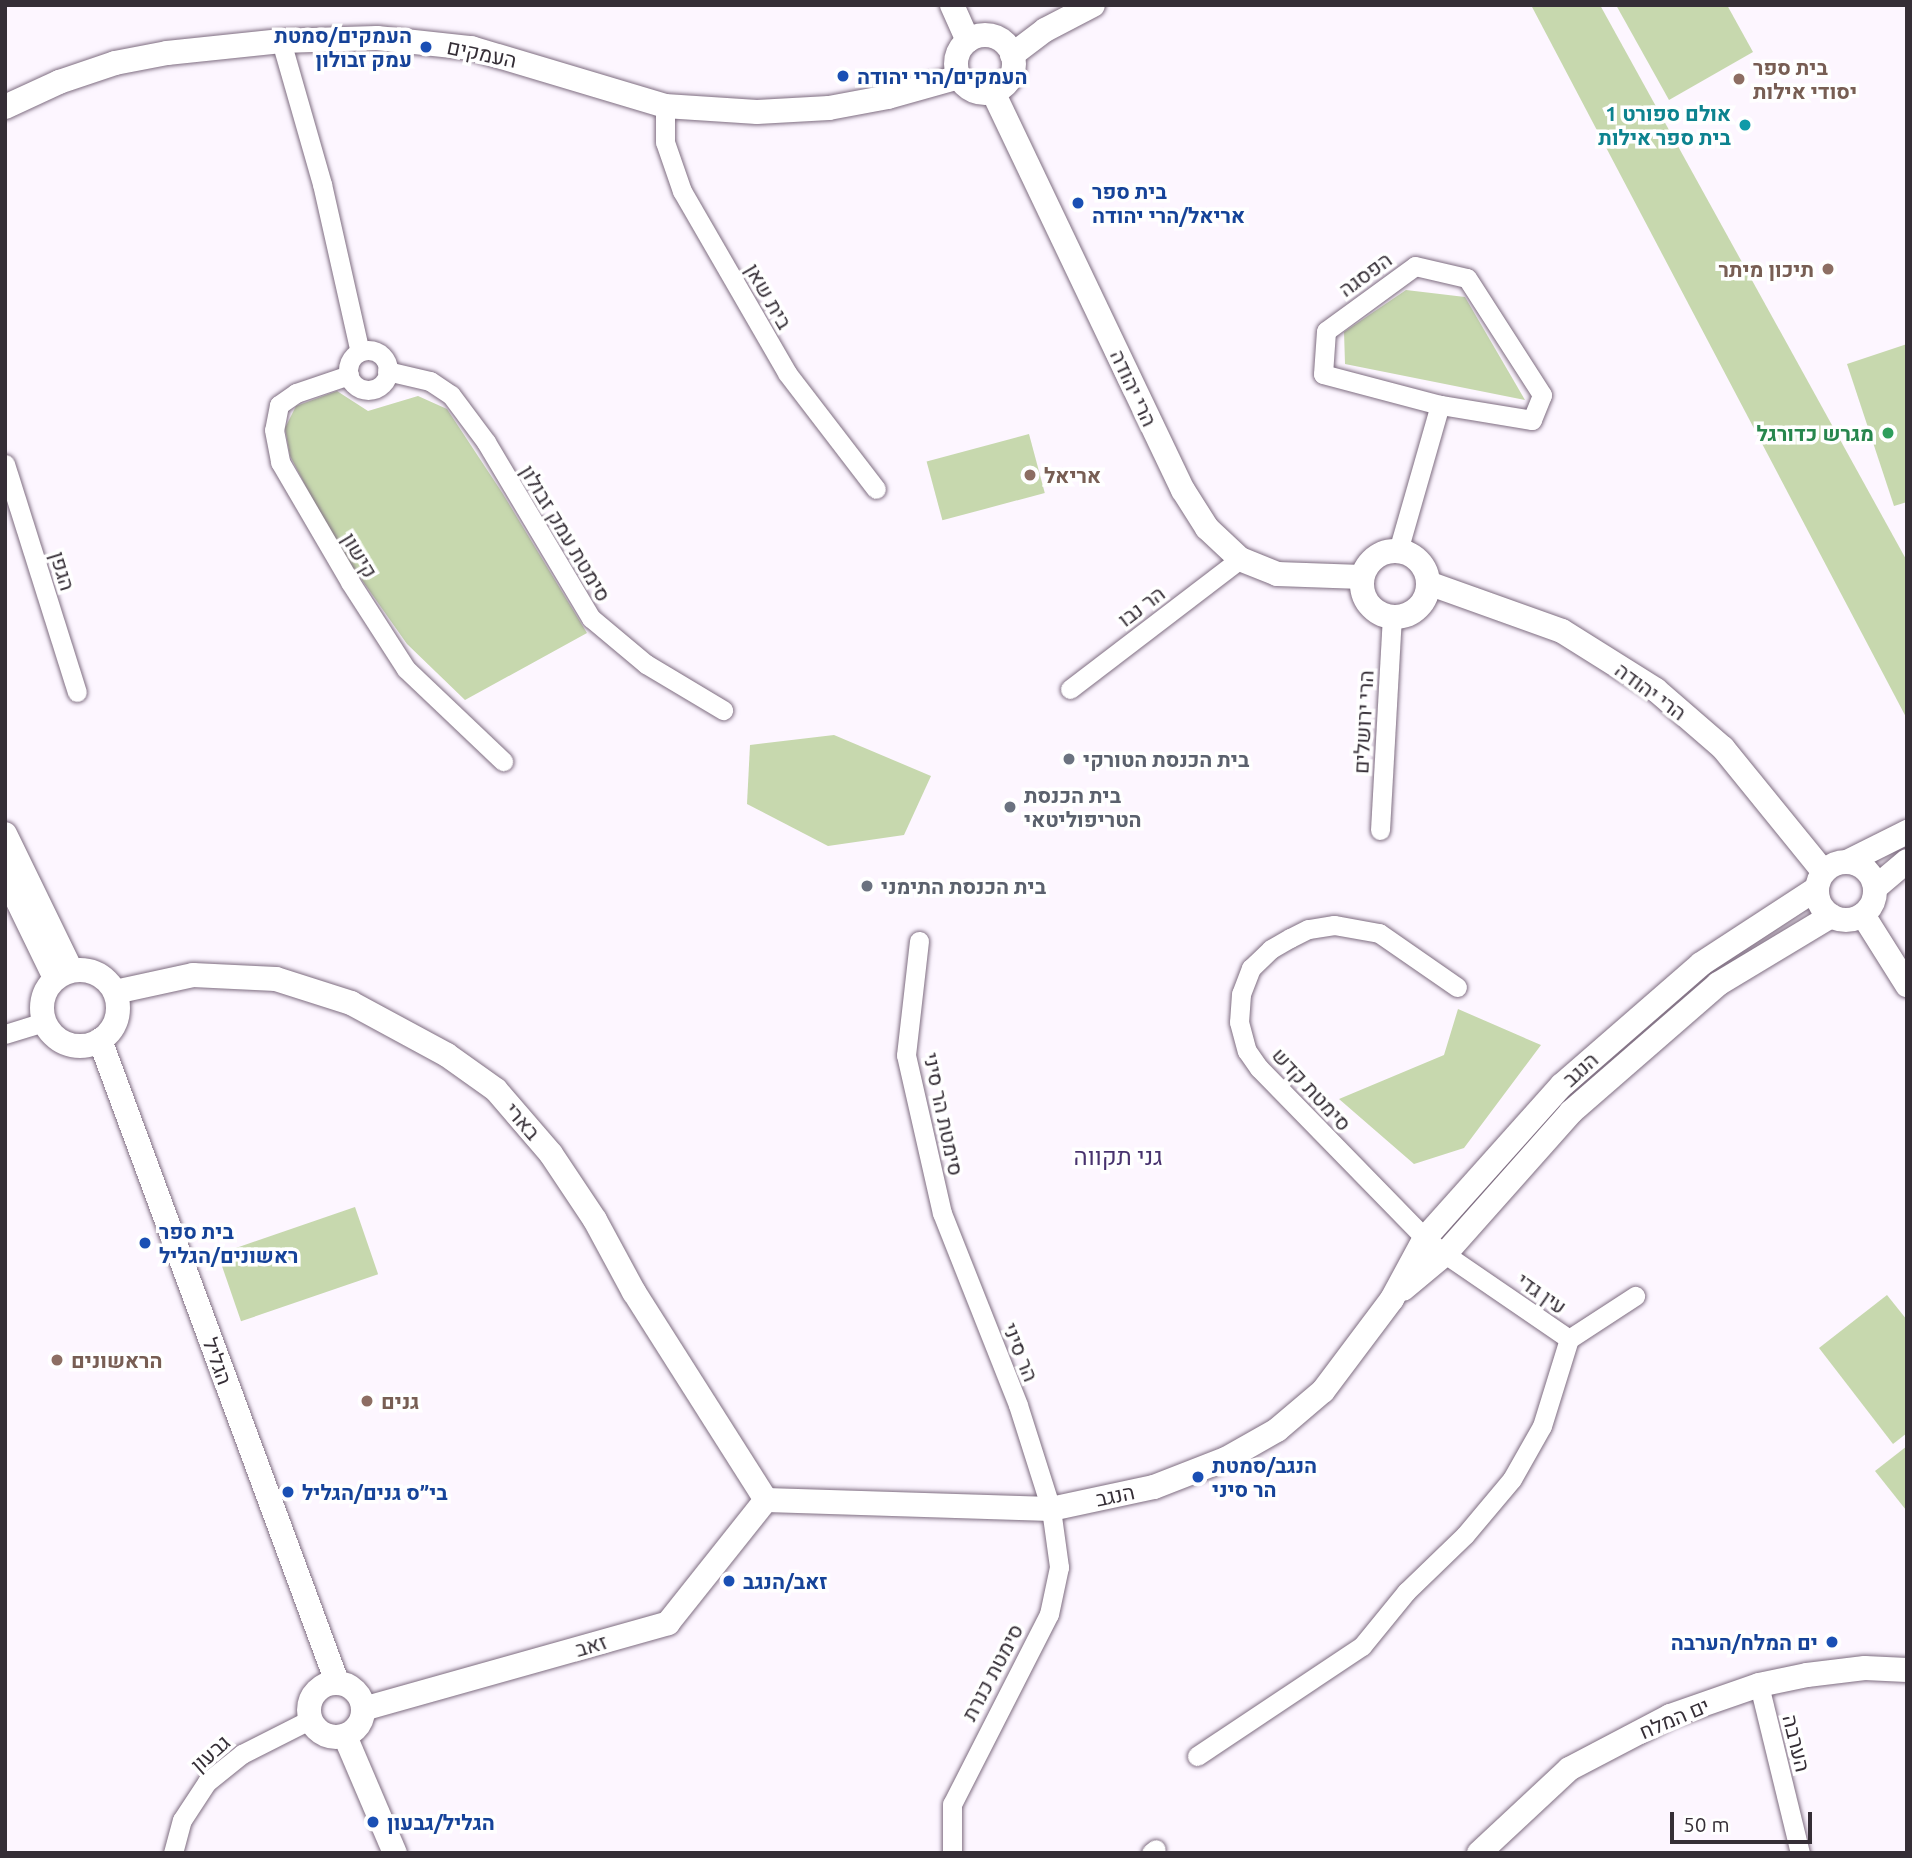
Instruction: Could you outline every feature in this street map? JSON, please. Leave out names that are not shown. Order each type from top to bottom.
[{"type":"street","points":[[952,5],[968,41]]},
{"type":"street","points":[[1012,55],[1045,30],[1093,5]]},
{"type":"street","points":[[980,36],[994,37],[1005,44],[1012,55],[1012,75],[1004,86],[993,92],[971,90],[959,77],[957,57],[968,41],[980,36]]},
{"type":"street","name":"העמקים","points":[[5,107],[59,82],[115,63],[167,53],[281,41],[377,38],[471,48],[665,106],[757,113],[829,108],[888,97],[959,77]]},
{"type":"street","points":[[281,41],[322,184],[360,352]]},
{"type":"street","name":"הרי יהודה","points":[[993,92],[1183,490],[1207,528],[1240,559],[1276,574],[1362,577]]},
{"type":"street","name":"בית שאן","points":[[665,106],[665,142],[682,191],[787,373],[877,489]]},
{"type":"street","name":"הפסגה","points":[[1415,267],[1467,278],[1542,395],[1532,420],[1440,405],[1323,374],[1326,331],[1415,267]]},
{"type":"street","points":[[360,352],[380,354],[387,371],[384,382],[368,390],[356,386],[349,375],[350,361],[360,352]]},
{"type":"street","name":"סימטת עמק זבולון","points":[[387,371],[430,381],[451,395],[486,442],[591,618],[646,664],[723,710]]},
{"type":"street","name":"קישון","points":[[349,375],[296,393],[279,405],[274,430],[280,462],[350,582],[406,669],[503,761]]},
{"type":"street","points":[[1398,551],[1440,405]]},
{"type":"street","name":"הגפן","points":[[5,464],[77,692]]},
{"type":"street","points":[[1398,551],[1419,561],[1428,583],[1426,594],[1413,612],[1392,617],[1372,608],[1362,588],[1362,577],[1371,560],[1379,554],[1398,551]]},
{"type":"street","name":"הר נבו","points":[[1070,689],[1240,559]]},
{"type":"street","name":"הרי יהודה","points":[[1428,583],[1562,631],[1656,690],[1723,748],[1820,880]]},
{"type":"street","name":"הרי ירושלים","points":[[1380,830],[1392,617]]},
{"type":"street","points":[[1907,832],[1849,861],[1830,865],[1820,880],[1821,907],[1831,916],[1845,921],[1863,915],[1870,907],[1875,888],[1907,861]]},
{"type":"street","points":[[5,834],[63,974]]},
{"type":"street","points":[[1849,861],[1867,870],[1875,888]]},
{"type":"street","points":[[5,875],[63,974]]},
{"type":"street","name":"הנגב","points":[[766,1500],[1051,1509],[1154,1487],[1226,1459],[1278,1430],[1323,1391],[1392,1298],[1425,1238],[1562,1084],[1701,964],[1820,880]]},
{"type":"street","points":[[1863,915],[1907,985]]},
{"type":"street","name":"הנגב","points":[[1392,1298],[1445,1254],[1571,1112],[1718,984],[1831,916]]},
{"type":"street","name":"סימטת קדש","points":[[1425,1238],[1259,1068],[1247,1051],[1239,1022],[1241,994],[1251,968],[1270,949],[1308,929],[1334,925],[1379,933],[1457,987]]},
{"type":"street","name":"סימטת הר סיני","points":[[919,941],[906,1055],[942,1213]]},
{"type":"street","points":[[63,974],[97,974],[115,992],[117,1015],[113,1027],[92,1043],[62,1041],[44,1022],[42,1001],[63,974]]},
{"type":"street","name":"בארי","points":[[115,992],[194,975],[275,979],[351,1003],[447,1055],[496,1090],[551,1154],[595,1220],[641,1304],[766,1500]]},
{"type":"street","points":[[5,1034],[44,1022]]},
{"type":"street","name":"הגליל","points":[[92,1043],[329,1684]]},
{"type":"street","name":"הר סיני","points":[[942,1213],[1018,1405],[1051,1509]]},
{"type":"street","name":"עין גדי","points":[[1425,1238],[1569,1339],[1635,1296]]},
{"type":"street","points":[[1197,1756],[1362,1646],[1406,1591],[1465,1535],[1512,1479],[1542,1426],[1569,1339]]},
{"type":"street","name":"זאב","points":[[363,1709],[668,1623],[766,1500]]},
{"type":"street","name":"סימטת כנרת","points":[[952,1853],[952,1804],[1049,1614],[1059,1567],[1051,1509]]},
{"type":"street","name":"ים המלח","points":[[1479,1853],[1569,1769],[1670,1716],[1759,1685],[1866,1668],[1907,1670]]},
{"type":"street","points":[[329,1684],[356,1692],[363,1709],[359,1724],[345,1736],[330,1737],[321,1733],[311,1719],[308,1704],[329,1684]]},
{"type":"street","name":"הערבה","points":[[1759,1685],[1800,1853]]},
{"type":"street","name":"גבעון","points":[[173,1853],[182,1820],[207,1782],[242,1754],[311,1719]]},
{"type":"street","points":[[345,1736],[394,1853]]},
{"type":"green space","points":[[1531,5],[1600,5],[1907,561],[1907,719]]},
{"type":"green space","points":[[1616,5],[1727,5],[1753,52],[1669,100]]},
{"type":"green space","points":[[1406,290],[1465,297],[1525,400],[1345,364],[1344,332]]},
{"type":"green space","name":"מגרש כדורגל","points":[[1907,344],[1907,502],[1894,506],[1847,364]]},
{"type":"green space","points":[[337,391],[368,411],[418,396],[447,409],[503,494],[587,633],[465,700],[407,644],[335,542],[290,456],[285,428],[296,406]]},
{"type":"green space","points":[[1029,434],[1045,493],[942,520],[927,461]]},
{"type":"green space","points":[[834,735],[931,776],[904,835],[828,846],[747,804],[750,745]]},
{"type":"green space","points":[[1458,1009],[1541,1045],[1464,1148],[1414,1164],[1339,1099],[1444,1055]]},
{"type":"green space","points":[[355,1207],[378,1274],[241,1321],[218,1254]]},
{"type":"green space","points":[[1887,1295],[1907,1320],[1907,1433],[1893,1444],[1819,1348]]},
{"type":"green space","points":[[1907,1446],[1907,1510],[1906,1510],[1875,1471]]},
{"type":"place","name":"העמקים/סמטת עמק זבולון","points":[[426,47]]},
{"type":"place","name":"העמקים/הרי יהודה","points":[[843,76]]},
{"type":"place","name":"בית ספר יסודי אילות","points":[[1739,79]]},
{"type":"place","name":"אולם ספורט 1 בית ספר אילות","points":[[1745,125]]},
{"type":"place","name":"בית ספר אריאל/הרי יהודה","points":[[1078,203]]},
{"type":"place","name":"תיכון מיתר","points":[[1828,269]]},
{"type":"place","name":"מגרש כדורגל","points":[[1888,433]]},
{"type":"place","name":"אריאל","points":[[1030,475]]},
{"type":"place","name":"בית הכנסת הטורקי","points":[[1069,759]]},
{"type":"place","name":"בית הכנסת הטריפוליטאי","points":[[1010,807]]},
{"type":"place","name":"בית הכנסת התימני","points":[[867,886]]},
{"type":"place","name":"בית ספר ראשונים/הגליל","points":[[145,1243]]},
{"type":"place","name":"הראשונים","points":[[57,1360]]},
{"type":"place","name":"גנים","points":[[367,1401]]},
{"type":"place","name":"הנגב/סמטת הר סיני","points":[[1198,1477]]},
{"type":"place","name":"בי״ס גנים/הגליל","points":[[288,1492]]},
{"type":"place","name":"זאב/הנגב","points":[[729,1581]]},
{"type":"place","name":"ים המלח/הערבה","points":[[1832,1642]]},
{"type":"place","name":"הגליל/גבעון","points":[[373,1822]]},
{"type":"district","name":"גני תקווה","points":[[1118,1157]]}]
